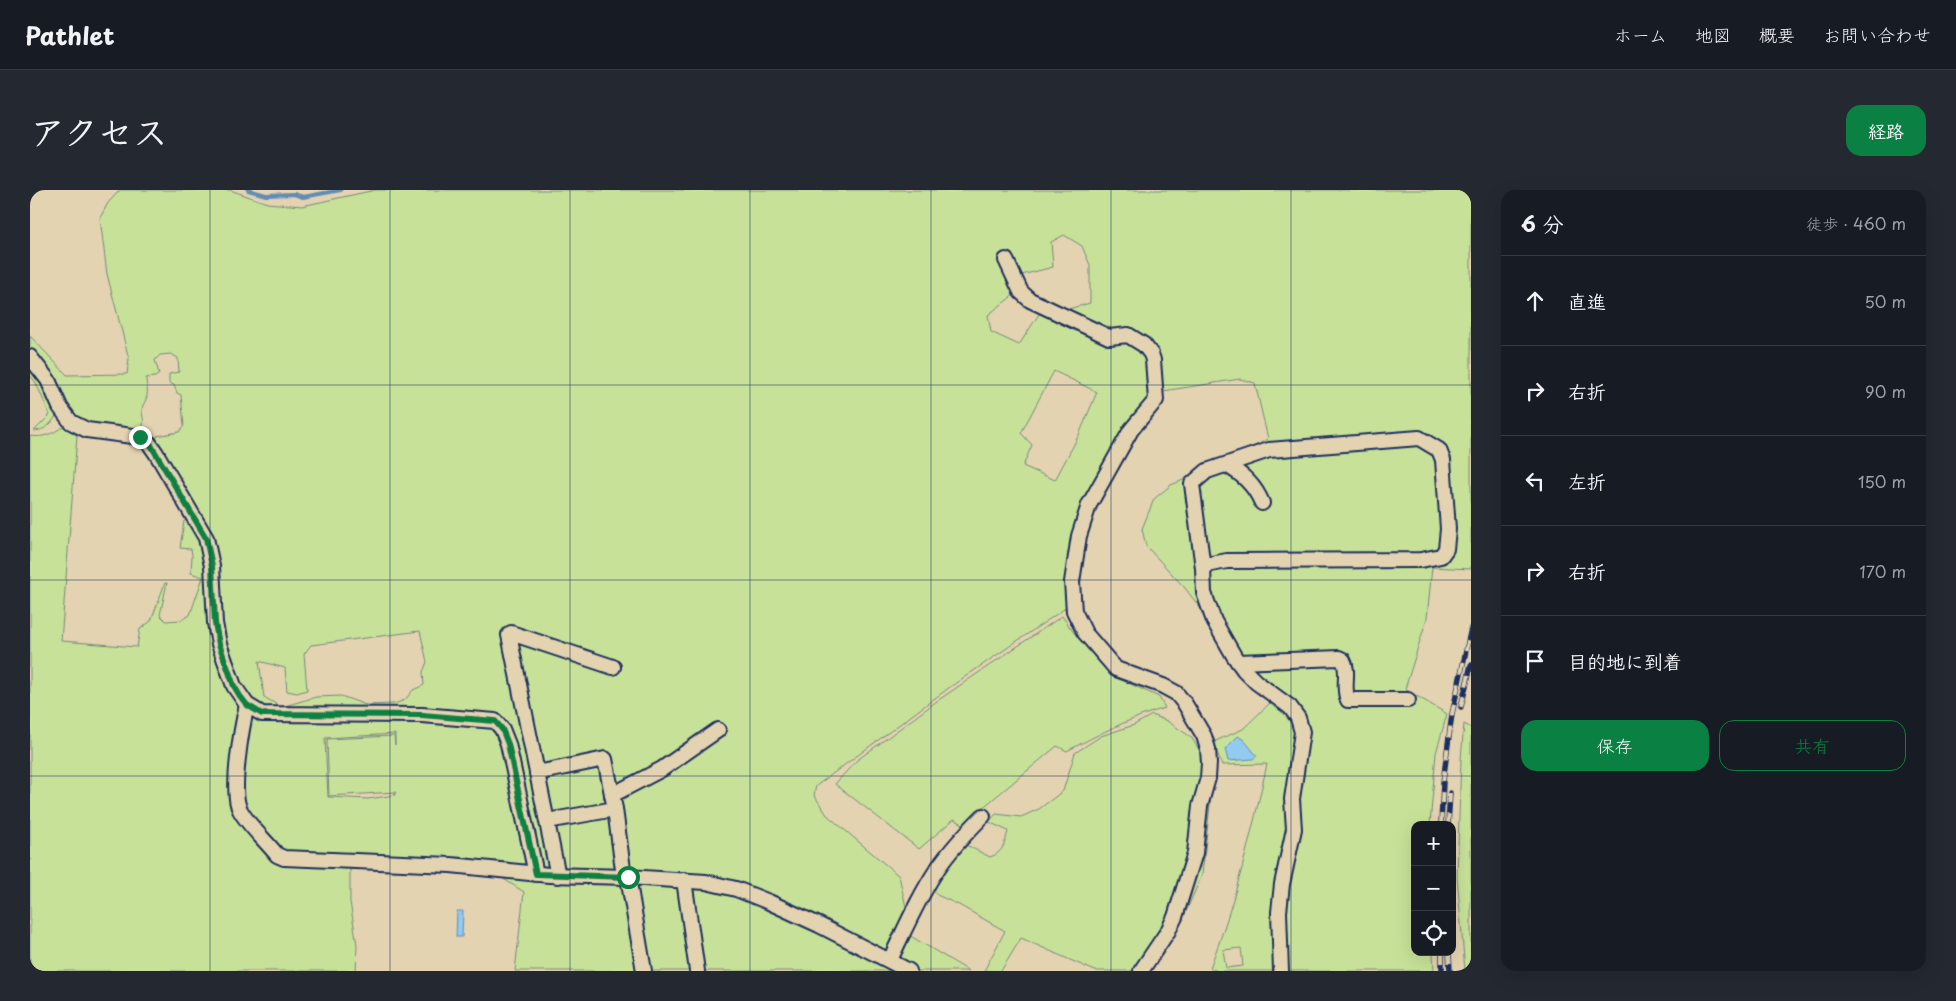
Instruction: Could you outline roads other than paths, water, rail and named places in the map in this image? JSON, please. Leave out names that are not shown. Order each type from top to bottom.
[{"type":"street","points":[[1006,260],[1021,292],[1030,300],[1109,337],[1128,336],[1144,345],[1153,360],[1156,400],[1131,430],[1089,505],[1079,536],[1072,582],[1074,611],[1091,640],[1116,669],[1156,682],[1176,693],[1185,704],[1204,736],[1208,749],[1208,778],[1200,806],[1195,853],[1175,917],[1168,931],[1141,971]]},
{"type":"street","points":[[30,357],[48,380],[60,407],[71,422],[87,430],[140,437],[149,442],[156,453],[206,538],[212,566],[215,623],[219,644],[234,686],[247,705],[262,714],[422,715],[495,721],[502,729],[508,744],[536,874]]},
{"type":"street","points":[[1203,568],[1211,564],[1227,562],[1421,560],[1441,556],[1446,549],[1448,529],[1443,460],[1439,450],[1419,438],[1269,450],[1207,471],[1192,484],[1203,568],[1204,592],[1214,621],[1238,662],[1256,682],[1290,707],[1298,718],[1302,732],[1292,800],[1294,829],[1282,884],[1279,912],[1281,971]]},
{"type":"street","points":[[1226,465],[1240,472],[1250,482],[1262,503]]},
{"type":"street","points":[[558,876],[509,635],[511,633],[613,666]]},
{"type":"street","points":[[1238,662],[1339,658],[1344,660],[1346,665],[1345,690],[1348,700],[1408,700]]},
{"type":"street","points":[[247,705],[237,762],[237,802],[242,813],[277,855],[293,860],[451,865],[558,876],[626,877],[706,882],[736,889],[819,924],[909,971]]},
{"type":"street","points":[[547,821],[613,802],[718,730]]},
{"type":"street","points":[[537,773],[605,760],[644,971]]},
{"type":"street","points":[[890,960],[937,869],[958,842],[983,816]]},
{"type":"street","points":[[684,880],[697,971]]},
{"type":"water","points":[[1238,736],[1244,740],[1257,756],[1253,759],[1228,761],[1225,749]]},
{"type":"water","points":[[457,911],[463,911],[462,937],[456,937]]},
{"type":"waterway","points":[[248,190],[266,195],[294,194],[303,197],[341,190]]},
{"type":"railway","points":[[1441,821],[1443,782],[1452,714],[1471,628]]},
{"type":"railway","points":[[1461,707],[1471,665]]},
{"type":"railway","points":[[1448,821],[1450,793]]},
{"type":"railway","points":[[1442,956],[1442,971]]},
{"type":"railway","points":[[1449,956],[1450,971]]}]
